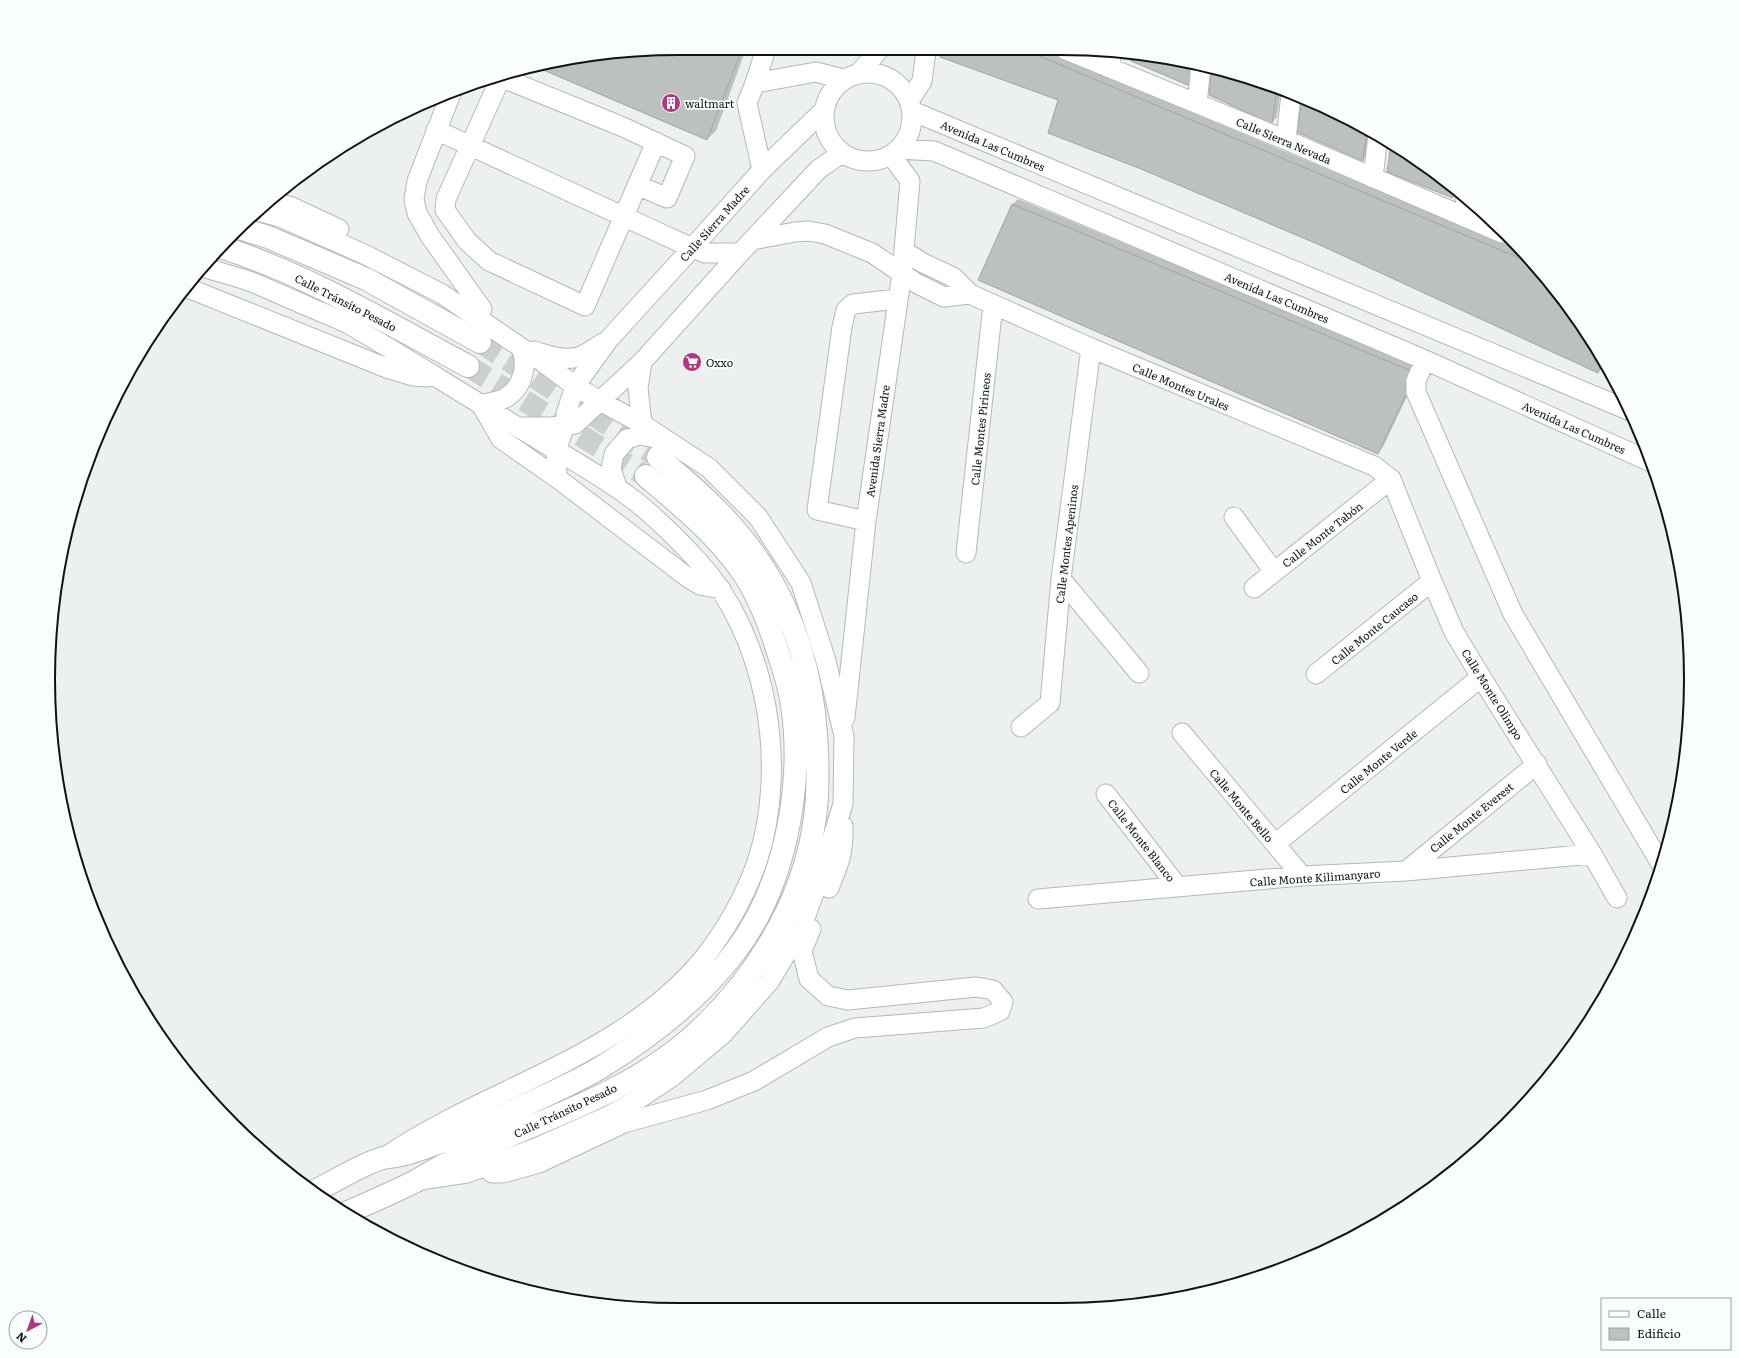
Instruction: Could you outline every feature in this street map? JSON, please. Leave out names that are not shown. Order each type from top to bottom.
[{"type":"main road","points":[[246,230],[268,237],[366,279],[480,342]]},
{"type":"main road","name":"Calle Tránsito Pesado","points":[[228,249],[251,256],[326,289],[468,366]]},
{"type":"main road","name":"Calle Tránsito Pesado","points":[[352,1210],[415,1181],[455,1159],[599,1096],[638,1075],[666,1057],[691,1037],[734,994],[747,978],[780,927],[802,870],[814,826],[817,800],[817,749],[811,688],[805,661],[796,635],[777,591],[762,565],[735,528],[701,493],[662,449]]},
{"type":"main road","name":"Calle Tránsito Pesado","points":[[320,1189],[382,1159],[407,1154],[443,1141],[510,1112],[601,1068],[663,1026],[711,981],[736,951],[750,931],[759,913],[775,876],[790,818],[796,753],[792,704],[780,659],[766,617],[742,572],[720,542],[698,520],[646,476]]},
{"type":"street","points":[[762,170],[747,103],[765,55]]},
{"type":"street","points":[[874,55],[851,76],[835,86],[827,97],[823,111],[824,127],[830,142],[842,153],[858,160],[875,161],[895,152],[907,138],[912,125],[911,106],[922,81],[925,55]]},
{"type":"street","name":"Calle Sierra Nevada","points":[[1091,56],[1110,60],[1197,104],[1286,140],[1373,178],[1465,208],[1479,217]]},
{"type":"street","points":[[1197,104],[1200,71]]},
{"type":"street","points":[[755,82],[816,72],[851,76],[880,74],[898,84],[911,106]]},
{"type":"street","points":[[507,79],[623,127],[685,156],[667,198],[637,185]]},
{"type":"street","points":[[497,82],[446,199],[445,210],[466,241],[489,261],[585,306],[656,142]]},
{"type":"street","points":[[449,99],[417,181],[414,199],[417,213],[430,236],[482,309],[502,334]]},
{"type":"street","points":[[1286,140],[1291,99]]},
{"type":"street","name":"Avenida Las Cumbres","points":[[911,106],[1622,407]]},
{"type":"street","name":"Calle Sierra Madre","points":[[609,339],[762,170],[823,111]]},
{"type":"street","points":[[436,130],[705,253],[746,247],[795,232],[825,234],[872,252],[921,286],[944,297],[970,294]]},
{"type":"street","points":[[1373,178],[1377,142]]},
{"type":"street","name":"Avenida Las Cumbres","points":[[895,152],[934,151],[1425,360],[1644,459]]},
{"type":"street","name":"Avenida Sierra Madre","points":[[843,734],[866,521],[904,251],[910,181],[895,152]]},
{"type":"street","points":[[517,427],[565,426],[575,424],[642,362],[819,169],[842,153]]},
{"type":"street","points":[[276,203],[292,207],[349,233],[482,309]]},
{"type":"street","points":[[265,212],[280,217],[366,255],[442,294],[502,334],[575,386],[642,424],[662,449]]},
{"type":"street","name":"Calle Montes Urales","points":[[904,251],[923,263],[953,277],[970,294],[1090,348],[1374,466],[1391,479]]},
{"type":"street","points":[[209,269],[248,280],[349,325],[617,487],[680,542],[700,562],[721,589],[738,618],[760,680],[766,708],[771,754],[770,787],[764,834],[757,862],[745,889],[731,916],[704,958],[671,993],[620,1031],[585,1052],[412,1138],[382,1159]]},
{"type":"street","points":[[192,290],[389,369],[413,376],[434,377]]},
{"type":"street","points":[[866,521],[817,510],[842,327],[846,310],[853,304],[898,299]]},
{"type":"street","name":"Calle Montes Pirineos","points":[[966,553],[994,305]]},
{"type":"street","points":[[521,348],[559,357],[574,358],[581,356],[609,339]]},
{"type":"street","points":[[557,478],[556,450],[565,426],[566,414],[575,386],[609,339]]},
{"type":"street","points":[[481,405],[504,399],[515,389],[524,374],[525,357],[521,348]]},
{"type":"street","name":"Calle Montes Apeninos","points":[[1021,727],[1050,703],[1061,579],[1090,348]]},
{"type":"street","points":[[1425,360],[1416,381],[1416,392],[1513,614],[1658,858]]},
{"type":"street","points":[[642,362],[638,388],[642,424]]},
{"type":"street","points":[[481,405],[501,439],[557,478],[687,577],[700,585],[721,589]]},
{"type":"street","points":[[415,1181],[467,1173],[503,1173],[539,1163],[624,1123],[707,1100],[754,1081],[828,1037],[855,1028],[984,1018],[1000,1011],[1003,1002],[993,990],[976,987],[848,1000],[828,996],[809,979],[802,951],[842,857],[844,842],[843,734],[826,661],[801,583],[758,517],[709,468],[662,449],[639,435],[627,439],[614,454],[611,469],[617,487]]},
{"type":"street","name":"Calle Monte Tabón","points":[[1254,588],[1391,479]]},
{"type":"street","name":"Calle Monte Olimpo","points":[[1391,479],[1454,632],[1537,764],[1617,898]]},
{"type":"street","points":[[1234,517],[1274,572]]},
{"type":"street","points":[[1061,579],[1139,673]]},
{"type":"street","name":"Calle Monte Caucaso","points":[[1316,674],[1432,581]]},
{"type":"street","name":"Calle Monte Verde","points":[[1275,844],[1481,677]]},
{"type":"street","name":"Calle Monte Bello","points":[[1182,733],[1302,876]]},
{"type":"street","name":"Calle Monte Everest","points":[[1406,871],[1537,764]]},
{"type":"street","name":"Calle Monte Blanco","points":[[1106,794],[1178,887]]},
{"type":"street","points":[[467,1173],[536,1148],[576,1131],[637,1100],[673,1076],[723,1034],[769,982],[801,929],[822,871],[843,804]]},
{"type":"street","name":"Calle Monte Kilimanyaro","points":[[1038,899],[1302,876],[1406,871],[1592,854]]},
{"type":"building","name":"waltmart","points":[[740,55],[707,140],[543,70],[598,60],[638,56]]},
{"type":"building","points":[[941,55],[1037,55],[1520,258],[1555,299],[1579,332],[1600,367],[1598,373],[1322,246],[1141,169],[1048,133],[1058,100],[940,57]]},
{"type":"building","points":[[1131,59],[1141,60],[1192,69],[1190,86],[1131,61]]},
{"type":"building","points":[[1211,74],[1276,94],[1272,124],[1209,95]]},
{"type":"building","points":[[1301,103],[1336,119],[1366,136],[1363,161],[1297,132]]},
{"type":"building","points":[[1390,150],[1440,184],[1453,195],[1453,198],[1387,172]]},
{"type":"building","points":[[1012,204],[1416,373],[1378,454],[978,280]]},
{"type":"tunnel","points":[[480,342],[658,457]]},
{"type":"tunnel","points":[[468,366],[646,476]]},
{"type":"place","name":"waltmart","points":[[671,103]]},
{"type":"place","name":"Oxxo","points":[[692,362]]}]
